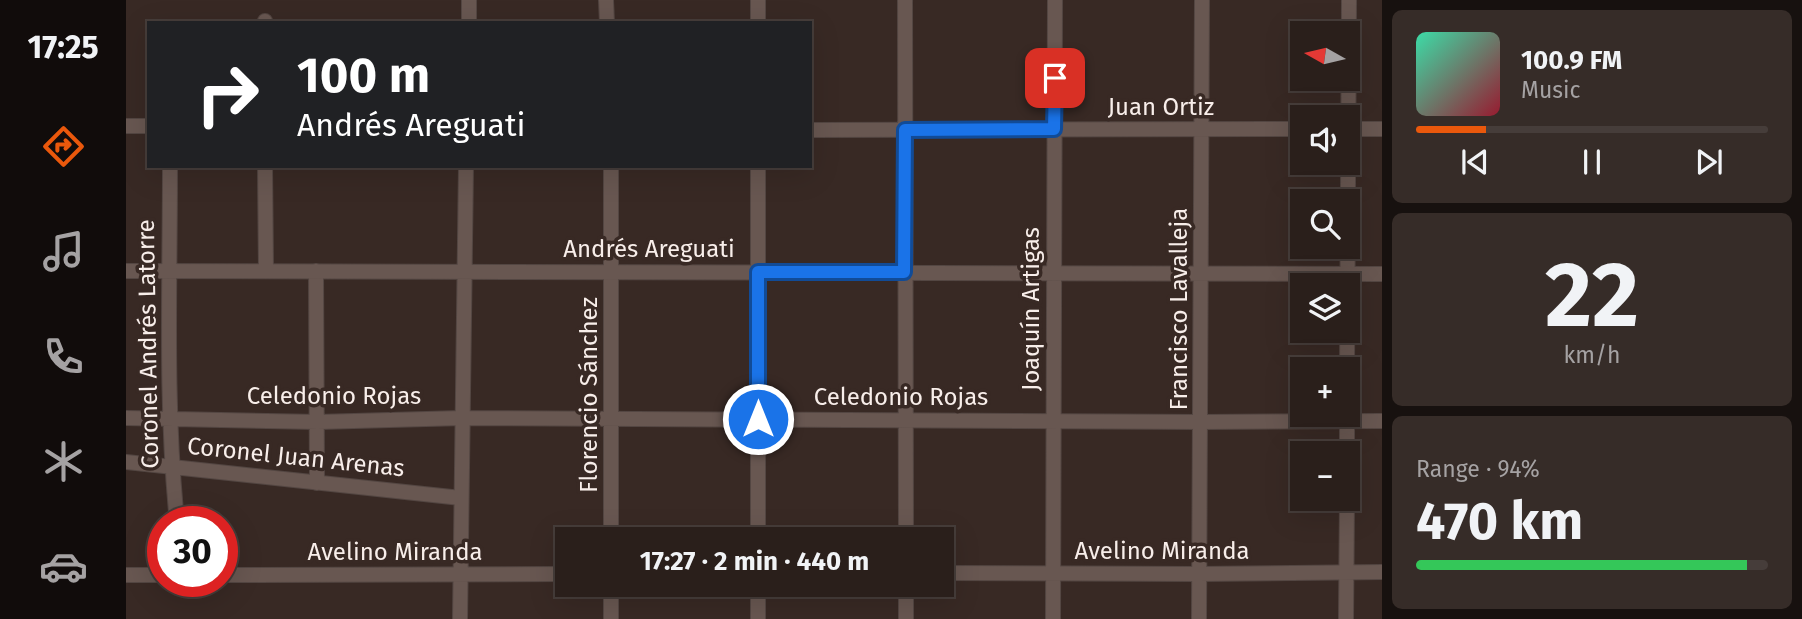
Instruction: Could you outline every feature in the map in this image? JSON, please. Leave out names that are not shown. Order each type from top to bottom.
[{"type":"street","points":[[469,0],[469,21]]},
{"type":"street","points":[[606,0],[607,21]]},
{"type":"street","points":[[758,0],[758,21]]},
{"type":"street","points":[[905,0],[906,527]]},
{"type":"street","name":"Joaquín Artigas","points":[[1053,619],[1055,0]]},
{"type":"street","name":"Francisco Lavalleja","points":[[1199,619],[1202,0]]},
{"type":"street","points":[[1348,105],[1349,0]]},
{"type":"street","points":[[126,126],[147,126]]},
{"type":"street","name":"Juan Ortiz","points":[[812,130],[1290,129]]},
{"type":"street","points":[[1360,129],[1382,129]]},
{"type":"street","name":"Coronel Andrés Latorre","points":[[170,168],[170,418],[175,506]]},
{"type":"street","points":[[265,168],[266,271]]},
{"type":"street","points":[[460,619],[466,168]]},
{"type":"street","name":"Florencio Sánchez","points":[[611,168],[611,527]]},
{"type":"street","points":[[758,168],[758,527]]},
{"type":"street","points":[[1348,175],[1348,273]]},
{"type":"street","name":"Andrés Areguati","points":[[126,271],[1290,273]]},
{"type":"street","points":[[316,271],[317,484]]},
{"type":"street","name":"Andrés Areguati","points":[[1360,274],[1382,274]]},
{"type":"street","name":"Celedonio Rojas","points":[[126,418],[318,422],[463,418],[1201,422],[1290,420]]},
{"type":"street","name":"Celedonio Rojas","points":[[1360,419],[1382,421]]},
{"type":"street","name":"Coronel Juan Arenas","points":[[126,462],[461,498]]},
{"type":"street","points":[[1346,619],[1347,511]]},
{"type":"street","name":"Avelino Miranda","points":[[954,573],[1382,572]]},
{"type":"street","points":[[126,575],[147,575]]},
{"type":"street","name":"Avelino Miranda","points":[[238,575],[555,575]]},
{"type":"street","points":[[611,597],[611,619]]},
{"type":"street","points":[[758,597],[758,619]]},
{"type":"street","points":[[906,597],[906,619]]},
{"type":"route","points":[[758,419],[758,272],[904,272],[905,130],[1054,129],[1055,78]]}]
